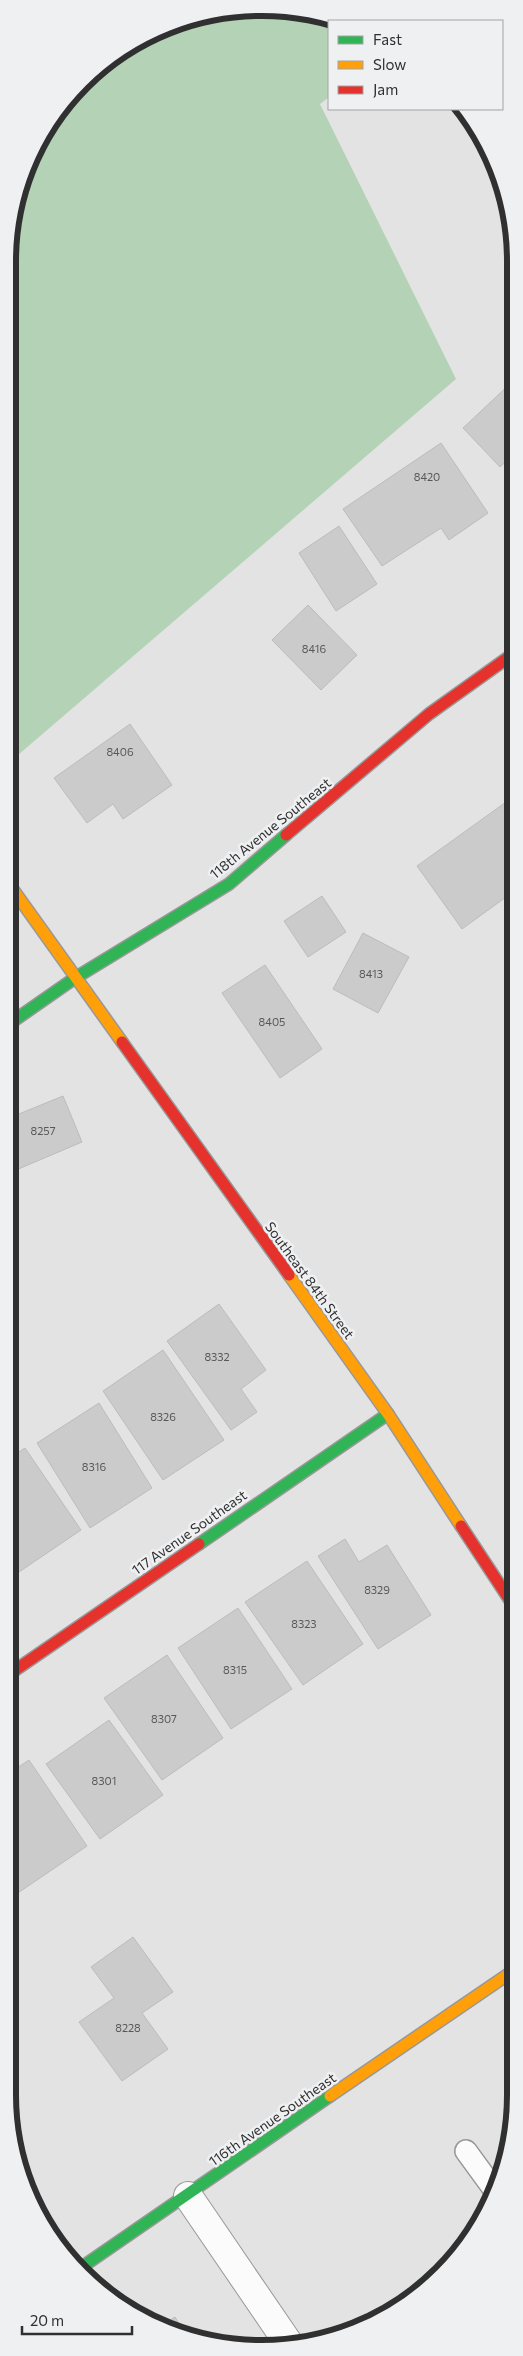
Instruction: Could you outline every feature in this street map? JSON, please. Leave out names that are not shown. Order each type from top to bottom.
[{"type":"street","name":"118th Avenue Southeast","points":[[16,1019],[75,978],[229,884],[429,714],[507,658]]},
{"type":"street","name":"Southeast 84th Street","points":[[16,894],[388,1414],[507,1596]]},
{"type":"street","name":"117 Avenue Southeast","points":[[16,1670],[388,1414]]},
{"type":"street","name":"116th Avenue Southeast","points":[[480,1992],[507,1967]]},
{"type":"street","name":"116th Avenue Southeast","points":[[86,2265],[507,1975]]},
{"type":"street","points":[[188,2196],[285,2339]]},
{"type":"lane","points":[[466,2151],[490,2184]]},
{"type":"green space","points":[[262,16],[294,18],[328,26],[328,98],[320,104],[456,379],[16,757],[16,262],[18,229],[29,183],[49,139],[67,112],[100,77],[125,58],[153,42],[183,29],[214,21]]},
{"type":"building","points":[[507,387],[507,461],[500,467],[463,428]]},
{"type":"building","points":[[441,443],[488,513],[449,540],[441,528],[382,566],[343,509]]},
{"type":"building","points":[[339,526],[377,584],[336,611],[299,553]]},
{"type":"building","points":[[308,605],[357,655],[321,690],[272,640]]},
{"type":"building","points":[[130,724],[172,785],[123,819],[113,804],[87,823],[54,778]]},
{"type":"building","points":[[507,801],[507,896],[462,929],[417,866]]},
{"type":"building","points":[[322,896],[346,932],[308,957],[284,921]]},
{"type":"building","points":[[363,933],[409,957],[378,1013],[333,989]]},
{"type":"building","points":[[265,965],[322,1049],[280,1078],[222,993]]},
{"type":"building","points":[[63,1096],[82,1142],[16,1170],[16,1115]]},
{"type":"building","points":[[219,1304],[266,1370],[241,1389],[257,1412],[231,1430],[167,1341]]},
{"type":"building","points":[[163,1350],[224,1440],[163,1480],[103,1391]]},
{"type":"building","points":[[99,1403],[152,1488],[90,1528],[37,1443]]},
{"type":"building","points":[[25,1448],[81,1530],[19,1572],[16,1567],[16,1454]]},
{"type":"building","points":[[345,1539],[359,1562],[387,1545],[431,1615],[378,1649],[318,1556]]},
{"type":"building","points":[[307,1561],[363,1644],[303,1685],[245,1602]]},
{"type":"building","points":[[238,1608],[292,1689],[231,1729],[178,1648]]},
{"type":"building","points":[[167,1655],[223,1738],[162,1780],[104,1698]]},
{"type":"building","points":[[109,1720],[163,1795],[100,1839],[46,1764]]},
{"type":"building","points":[[29,1760],[87,1846],[16,1894],[16,1769]]},
{"type":"building","points":[[133,1937],[173,1992],[142,2013],[168,2049],[122,2081],[79,2022],[114,1998],[91,1967]]},
{"type":"building","points":[[175,2317],[180,2326],[168,2321]]},
{"type":"traffic: fast","points":[[16,1019],[75,978],[229,884],[286,835]]},
{"type":"traffic: fast","points":[[199,1544],[388,1414]]},
{"type":"traffic: fast","points":[[85,2265],[330,2096]]},
{"type":"traffic: slow","points":[[16,894],[122,1042]]},
{"type":"traffic: slow","points":[[289,1275],[388,1414],[461,1526]]},
{"type":"traffic: slow","points":[[330,2096],[507,1975]]},
{"type":"traffic: jam","points":[[286,835],[429,714],[507,658]]},
{"type":"traffic: jam","points":[[122,1042],[289,1275]]},
{"type":"traffic: jam","points":[[461,1526],[507,1596]]},
{"type":"traffic: jam","points":[[16,1670],[199,1544]]}]
